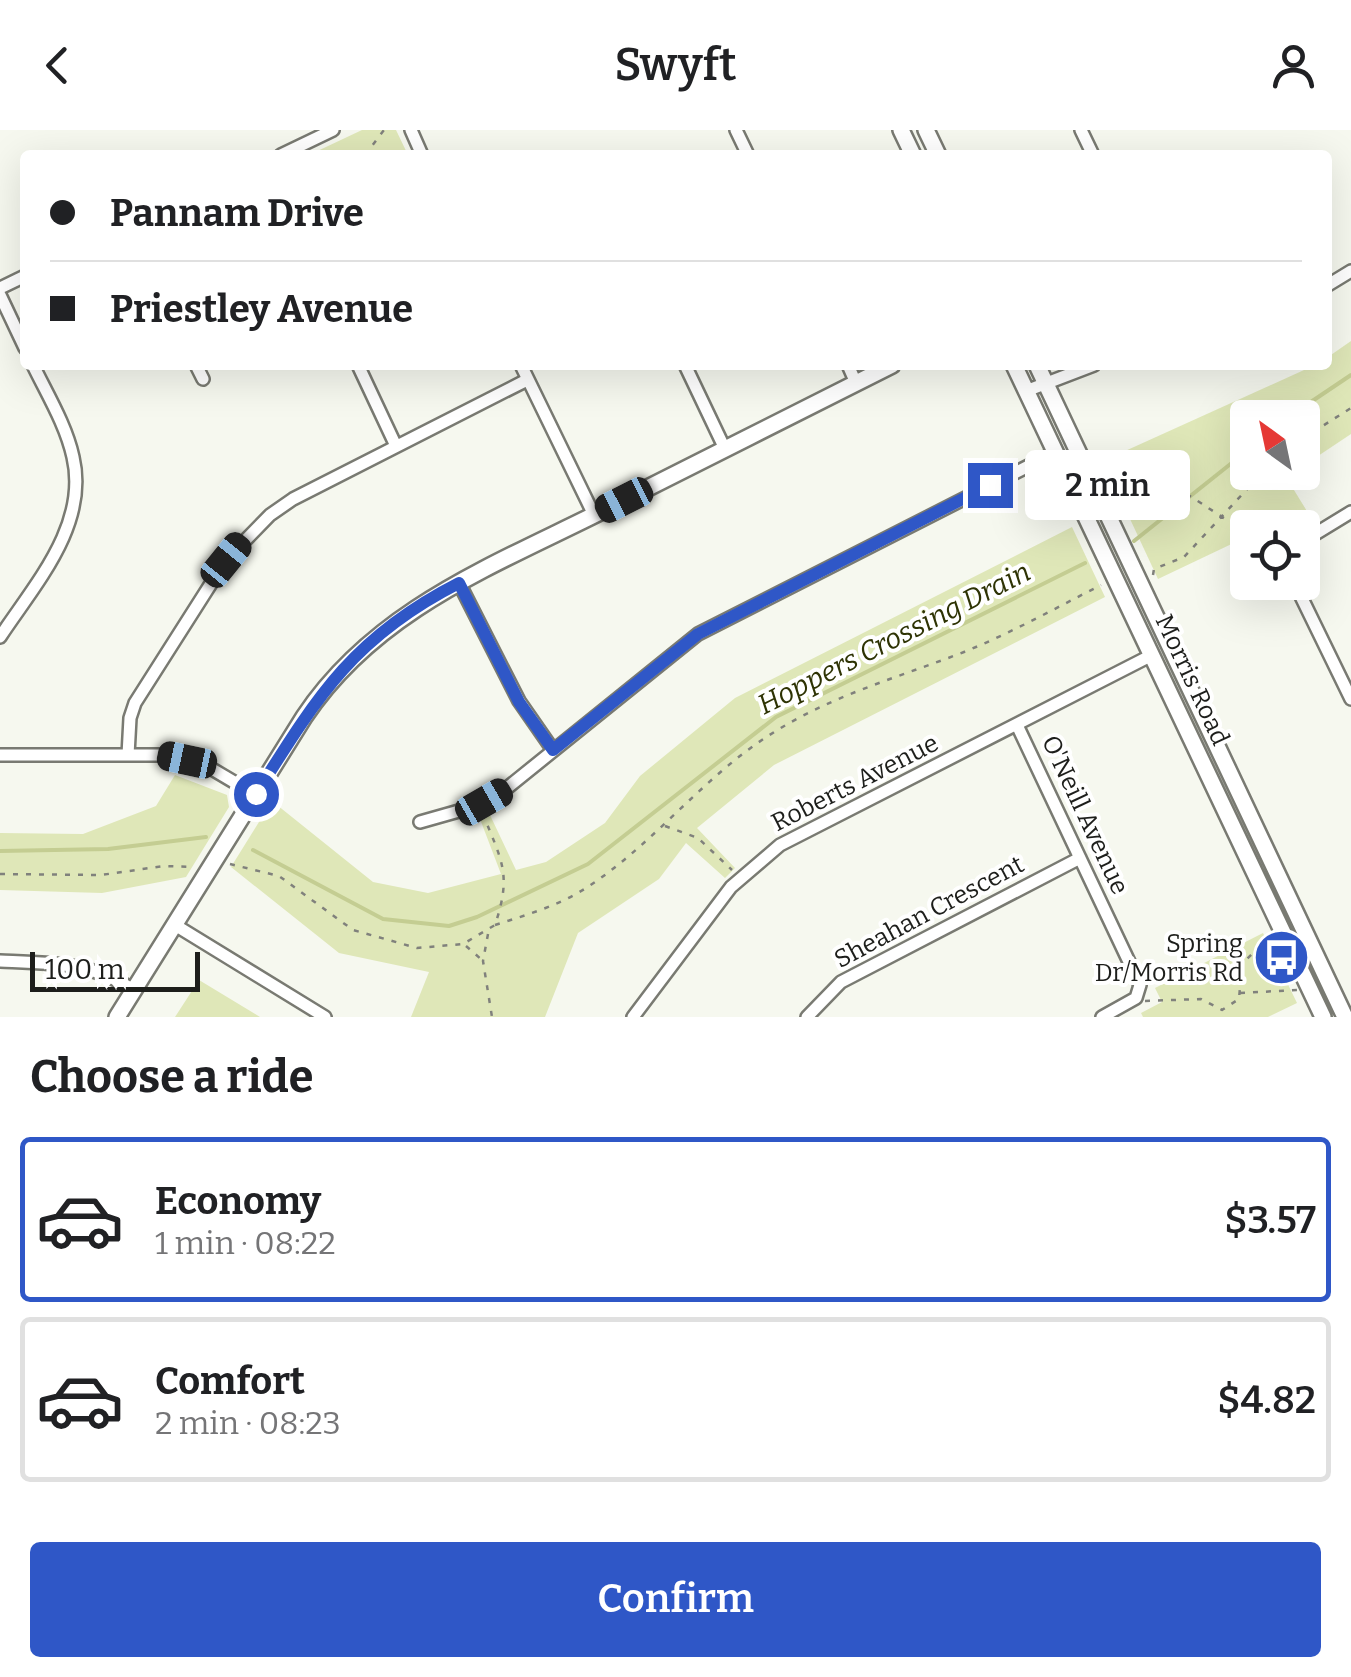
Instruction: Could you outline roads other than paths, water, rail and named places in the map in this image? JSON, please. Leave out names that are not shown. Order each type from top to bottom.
[{"type":"street","points":[[291,150],[334,130]]},
{"type":"street","points":[[0,292],[20,337]]},
{"type":"street","points":[[0,637],[59,546],[77,487],[71,448],[35,370]]},
{"type":"street","points":[[198,370],[203,380]]},
{"type":"street","points":[[360,370],[396,446]]},
{"type":"street","points":[[523,370],[594,515]]},
{"type":"street","points":[[687,370],[725,449]]},
{"type":"street","points":[[850,370],[856,383]]},
{"type":"street","points":[[118,1017],[256,794],[339,670],[410,610],[882,370]]},
{"type":"street","name":"Morris Road","points":[[1016,370],[1323,1017]]},
{"type":"street","name":"Morris Road","points":[[1039,370],[1344,1017]]},
{"type":"street","points":[[1026,391],[1079,370]]},
{"type":"street","points":[[128,755],[135,703],[209,584],[248,534],[293,499],[528,380]]},
{"type":"street","points":[[420,822],[484,802],[698,634],[1056,452]]},
{"type":"street","points":[[1320,531],[1351,512]]},
{"type":"street","points":[[459,583],[519,702],[553,750]]},
{"type":"street","points":[[1303,600],[1351,699]]},
{"type":"street","points":[[1152,655],[1170,647]]},
{"type":"street","name":"Roberts Avenue","points":[[633,1017],[721,898],[764,857],[823,821],[1152,655]]},
{"type":"street","name":"O'Neill Avenue","points":[[1017,725],[1137,976],[1140,992],[1102,1017]]},
{"type":"street","points":[[0,755],[165,756],[207,766],[256,794]]},
{"type":"street","name":"Sheahan Crescent","points":[[807,1017],[841,982],[1080,858]]},
{"type":"street","points":[[175,924],[325,1017]]},
{"type":"street","points":[[0,961],[74,964],[97,969],[134,990]]},
{"type":"waterway","name":"Hoppers Crossing Drain","points":[[1314,400],[1351,375]]},
{"type":"waterway","name":"Hoppers Crossing Drain","points":[[1134,541],[1230,464]]},
{"type":"waterway","name":"Hoppers Crossing Drain","points":[[253,850],[383,919],[449,926],[477,917],[588,864],[776,717],[1085,563]]},
{"type":"waterway","name":"Hoppers Crossing Drain","points":[[0,851],[108,849],[206,837]]},
{"type":"place","name":"Spring Dr/Morris Rd","points":[[1282,958]]}]
